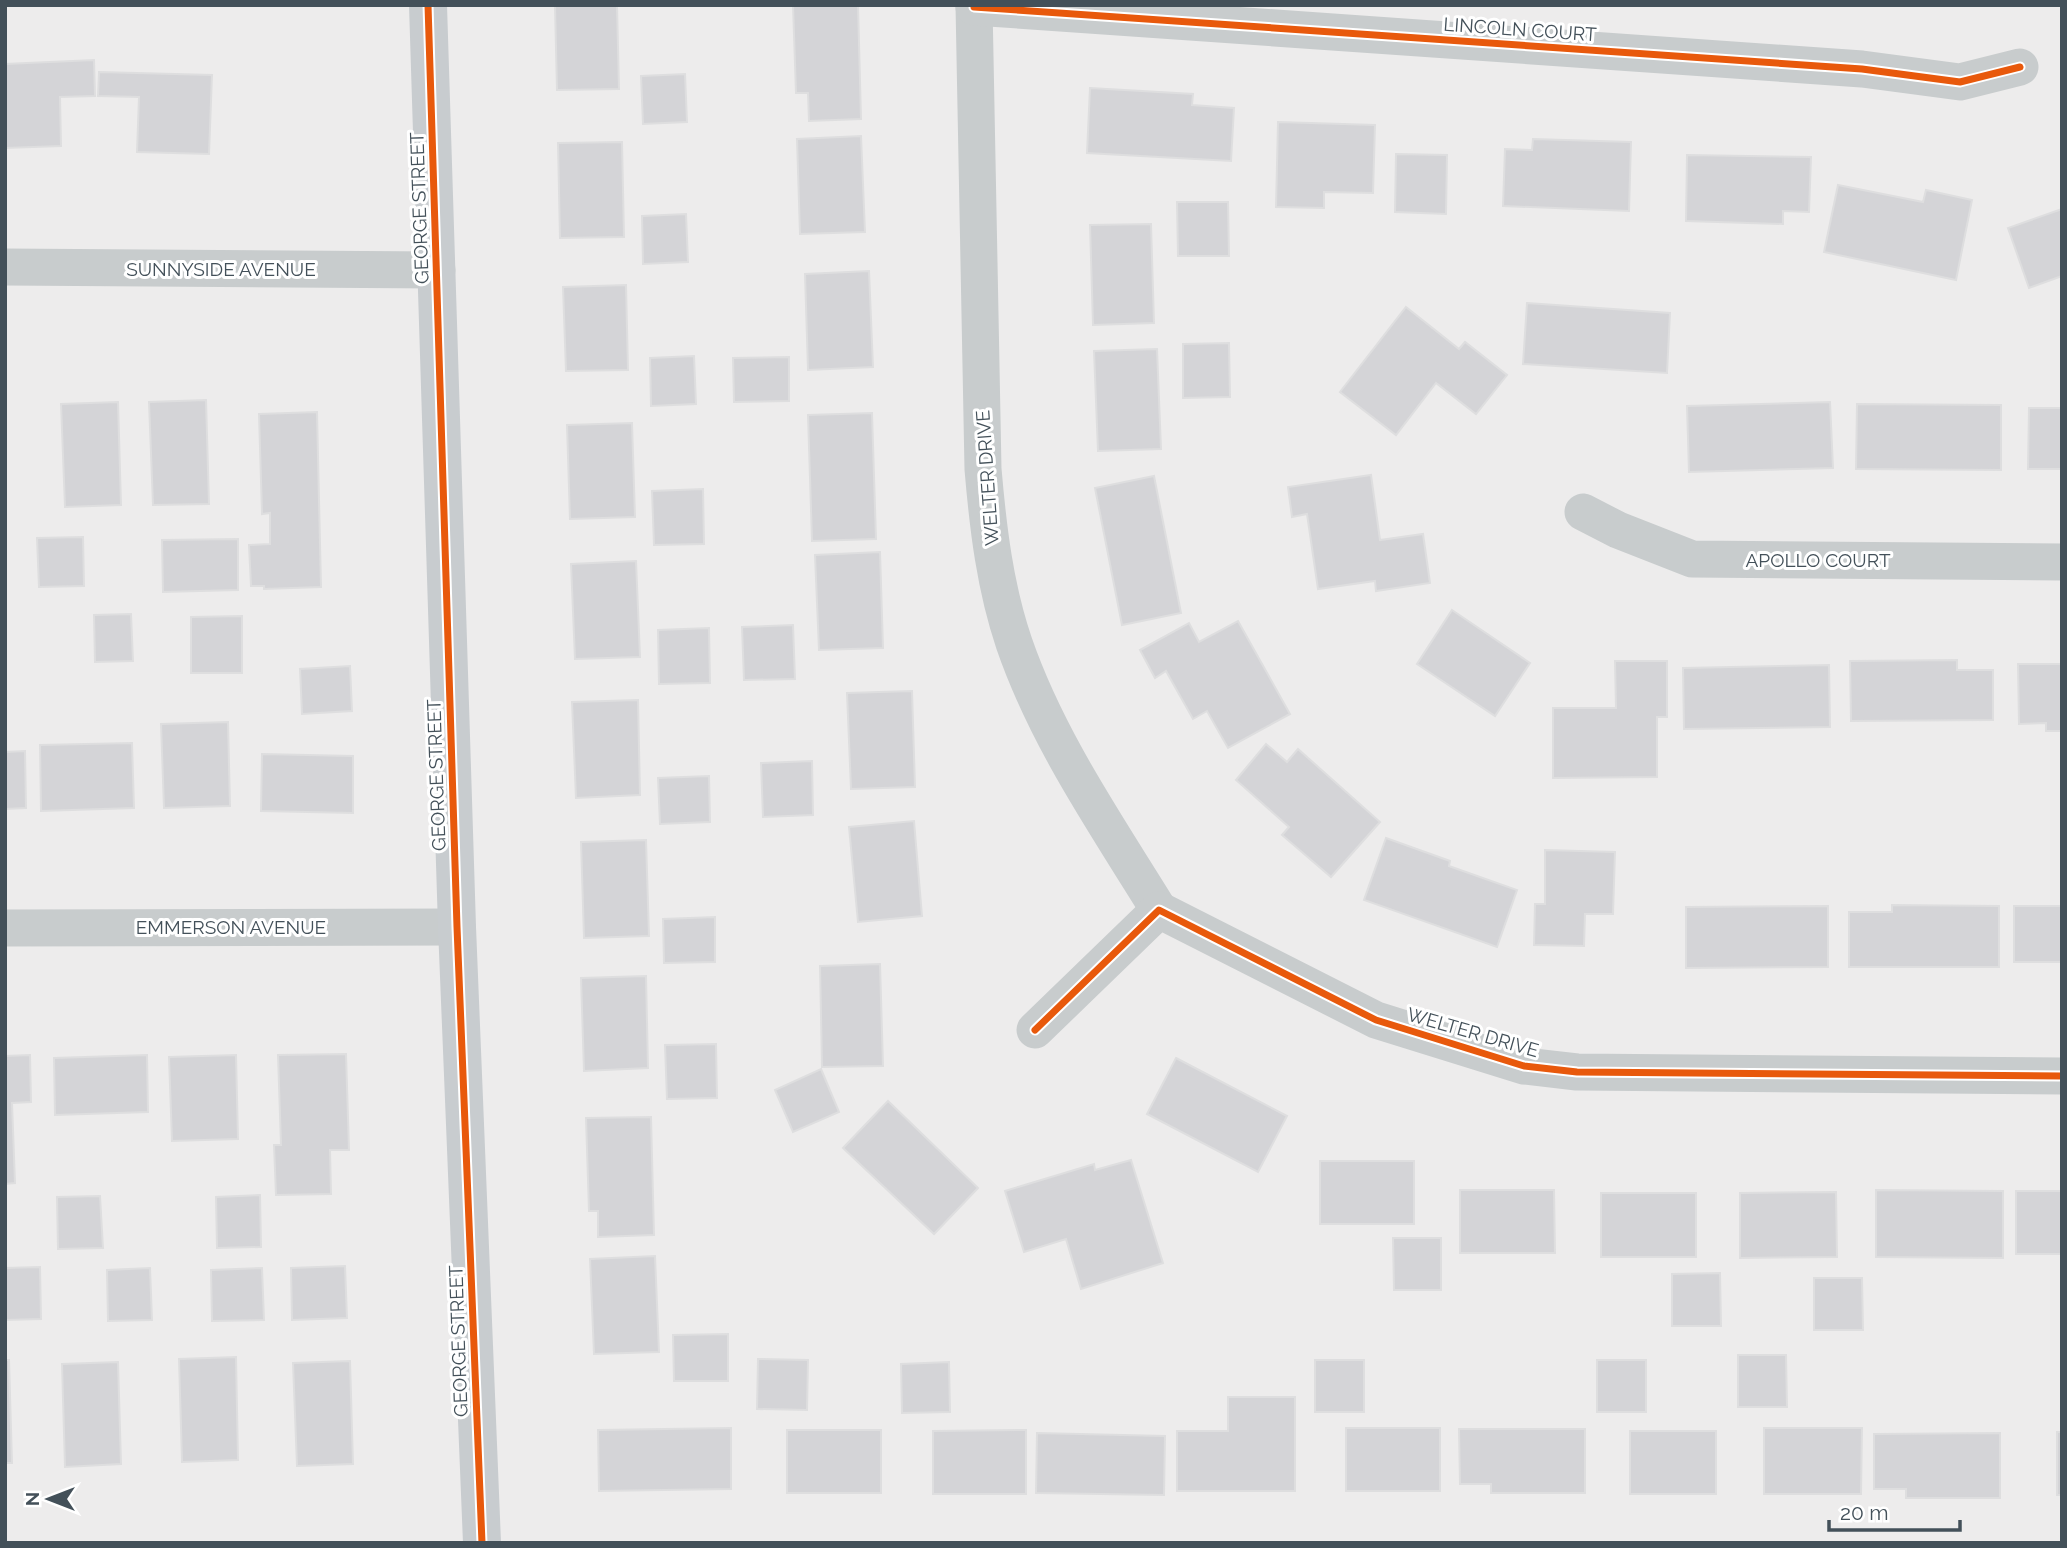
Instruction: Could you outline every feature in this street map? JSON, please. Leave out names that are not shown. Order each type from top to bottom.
[{"type":"street","name":"GEORGE STREET","points":[[428,5],[457,927],[482,1543]]},
{"type":"street","name":"LINCOLN COURT","points":[[974,6],[1862,69],[1960,82],[2020,67]]},
{"type":"street","name":"WELTER DRIVE","points":[[974,6],[983,469],[997,582],[1014,642],[1040,705],[1072,770],[1159,911],[1376,1020],[1524,1066],[1577,1072],[2062,1076]]},
{"type":"street","name":"SUNNYSIDE AVENUE","points":[[5,267],[437,270]]},
{"type":"street","name":"APOLLO COURT","points":[[1583,512],[1618,530],[1692,559],[2062,562]]},
{"type":"street","points":[[1035,1030],[1159,911]]},
{"type":"street","name":"EMMERSON AVENUE","points":[[5,928],[457,927]]},
{"type":"building","points":[[617,5],[619,89],[557,90],[555,6]]},
{"type":"building","points":[[793,5],[858,5],[861,119],[809,121],[808,93],[796,93]]},
{"type":"building","points":[[94,60],[95,96],[60,97],[61,146],[5,148],[5,64]]},
{"type":"building","points":[[99,72],[212,75],[209,154],[137,152],[139,97],[98,96]]},
{"type":"building","points":[[685,74],[687,122],[643,124],[641,76]]},
{"type":"building","points":[[1090,88],[1193,94],[1192,105],[1234,108],[1231,161],[1087,153]]},
{"type":"building","points":[[1278,122],[1375,125],[1373,193],[1324,192],[1324,208],[1276,207]]},
{"type":"building","points":[[861,136],[865,232],[800,234],[797,139]]},
{"type":"building","points":[[1533,139],[1631,142],[1629,211],[1503,206],[1505,149],[1532,150]]},
{"type":"building","points":[[622,142],[624,237],[560,238],[558,143]]},
{"type":"building","points":[[1396,154],[1447,155],[1446,214],[1395,212]]},
{"type":"building","points":[[1687,155],[1811,157],[1809,212],[1783,211],[1783,224],[1686,221]]},
{"type":"building","points":[[1838,185],[1923,202],[1926,190],[1972,200],[1956,280],[1824,252]]},
{"type":"building","points":[[1177,202],[1228,202],[1229,256],[1178,256]]},
{"type":"building","points":[[2062,209],[2062,276],[2029,288],[2008,228]]},
{"type":"building","points":[[686,214],[688,262],[643,264],[642,216]]},
{"type":"building","points":[[1151,224],[1154,323],[1093,325],[1090,225]]},
{"type":"building","points":[[869,271],[873,367],[808,370],[805,274]]},
{"type":"building","points":[[626,285],[628,370],[566,371],[563,287]]},
{"type":"building","points":[[1527,303],[1670,313],[1667,373],[1523,364]]},
{"type":"building","points":[[1406,307],[1459,349],[1465,342],[1507,375],[1476,414],[1436,383],[1396,435],[1340,392]]},
{"type":"building","points":[[1229,343],[1230,397],[1183,398],[1183,344]]},
{"type":"building","points":[[1157,349],[1161,449],[1098,451],[1094,351]]},
{"type":"building","points":[[694,356],[696,404],[651,406],[650,358]]},
{"type":"building","points":[[789,357],[789,401],[734,402],[733,358]]},
{"type":"building","points":[[206,400],[209,504],[153,505],[149,402]]},
{"type":"building","points":[[118,402],[121,505],[65,507],[61,404]]},
{"type":"building","points":[[1830,402],[1833,468],[1689,472],[1687,406]]},
{"type":"building","points":[[1857,404],[2001,405],[2001,470],[1856,469]]},
{"type":"building","points":[[2029,408],[2062,408],[2062,469],[2028,469]]},
{"type":"building","points":[[317,412],[321,587],[264,589],[264,586],[251,586],[249,545],[270,544],[270,513],[262,514],[259,414]]},
{"type":"building","points":[[872,413],[876,539],[812,541],[808,415]]},
{"type":"building","points":[[632,423],[635,517],[570,519],[567,425]]},
{"type":"building","points":[[1371,475],[1380,540],[1423,534],[1430,583],[1376,591],[1375,581],[1318,589],[1307,514],[1292,517],[1288,487]]},
{"type":"building","points":[[1154,476],[1181,613],[1122,625],[1095,488]]},
{"type":"building","points":[[703,489],[704,544],[654,545],[652,491]]},
{"type":"building","points":[[83,537],[84,586],[39,587],[37,538]]},
{"type":"building","points":[[238,539],[238,590],[163,592],[162,540]]},
{"type":"building","points":[[880,552],[883,648],[819,650],[815,555]]},
{"type":"building","points":[[636,561],[640,657],[575,659],[571,564]]},
{"type":"building","points":[[1452,610],[1530,663],[1495,716],[1417,664]]},
{"type":"building","points":[[131,614],[133,661],[95,662],[94,615]]},
{"type":"building","points":[[242,616],[242,673],[191,673],[191,617]]},
{"type":"building","points":[[1238,621],[1290,714],[1228,748],[1207,711],[1193,719],[1166,671],[1155,678],[1140,650],[1189,623],[1199,642]]},
{"type":"building","points":[[793,625],[795,679],[744,680],[742,627]]},
{"type":"building","points":[[709,628],[710,683],[659,684],[658,630]]},
{"type":"building","points":[[1957,660],[1957,670],[1993,670],[1993,720],[1851,721],[1850,661]]},
{"type":"building","points":[[1615,661],[1667,661],[1667,717],[1657,717],[1657,777],[1553,778],[1553,708],[1616,708]]},
{"type":"building","points":[[2018,664],[2062,664],[2062,731],[2046,731],[2046,723],[2019,724]]},
{"type":"building","points":[[1829,665],[1830,727],[1684,729],[1683,668]]},
{"type":"building","points":[[350,666],[352,711],[302,714],[300,669]]},
{"type":"building","points":[[912,691],[915,787],[851,789],[847,693]]},
{"type":"building","points":[[638,700],[640,795],[576,798],[572,702]]},
{"type":"building","points":[[228,722],[230,806],[164,808],[161,724]]},
{"type":"building","points":[[132,743],[134,808],[41,811],[40,745]]},
{"type":"building","points":[[1266,744],[1287,762],[1298,749],[1380,822],[1331,877],[1282,835],[1289,827],[1236,780]]},
{"type":"building","points":[[25,751],[26,808],[5,809],[5,752]]},
{"type":"building","points":[[262,754],[353,756],[353,813],[261,811]]},
{"type":"building","points":[[812,761],[813,815],[763,817],[761,763]]},
{"type":"building","points":[[709,776],[710,822],[660,824],[658,778]]},
{"type":"building","points":[[914,821],[922,916],[858,922],[849,827]]},
{"type":"building","points":[[1386,838],[1450,861],[1449,866],[1517,890],[1497,947],[1364,900]]},
{"type":"building","points":[[646,840],[649,936],[584,938],[581,842]]},
{"type":"building","points":[[1545,850],[1615,852],[1613,914],[1585,914],[1584,946],[1534,945],[1535,904],[1545,904]]},
{"type":"building","points":[[1892,905],[1999,906],[1999,967],[1849,967],[1849,912],[1892,912]]},
{"type":"building","points":[[1828,906],[1828,967],[1686,968],[1686,907]]},
{"type":"building","points":[[2014,906],[2062,906],[2062,962],[2014,962]]},
{"type":"building","points":[[715,917],[715,962],[664,963],[663,919]]},
{"type":"building","points":[[880,964],[883,1066],[822,1067],[820,966]]},
{"type":"building","points":[[646,976],[648,1068],[584,1071],[581,978]]},
{"type":"building","points":[[716,1044],[717,1098],[667,1099],[665,1045]]},
{"type":"building","points":[[346,1054],[349,1150],[330,1150],[331,1194],[276,1195],[274,1145],[281,1145],[278,1055]]},
{"type":"building","points":[[30,1055],[31,1102],[12,1103],[15,1183],[5,1184],[5,1056]]},
{"type":"building","points":[[147,1055],[148,1112],[55,1115],[54,1058]]},
{"type":"building","points":[[236,1055],[238,1139],[172,1141],[169,1057]]},
{"type":"building","points":[[1176,1058],[1287,1116],[1258,1172],[1147,1114]]},
{"type":"building","points":[[821,1069],[839,1112],[793,1132],[775,1090]]},
{"type":"building","points":[[888,1101],[978,1188],[934,1234],[843,1148]]},
{"type":"building","points":[[651,1117],[654,1235],[598,1237],[598,1211],[589,1211],[586,1118]]},
{"type":"building","points":[[1131,1160],[1163,1263],[1081,1289],[1066,1239],[1024,1252],[1005,1191],[1094,1164],[1095,1170]]},
{"type":"building","points":[[1320,1161],[1414,1161],[1414,1224],[1320,1224]]},
{"type":"building","points":[[1460,1190],[1554,1190],[1555,1253],[1460,1253]]},
{"type":"building","points":[[1876,1190],[2003,1191],[2003,1258],[1876,1257]]},
{"type":"building","points":[[2016,1191],[2062,1191],[2062,1254],[2016,1254]]},
{"type":"building","points":[[1836,1192],[1837,1257],[1740,1258],[1740,1193]]},
{"type":"building","points":[[1601,1193],[1696,1193],[1696,1257],[1601,1257]]},
{"type":"building","points":[[260,1195],[261,1247],[217,1248],[216,1197]]},
{"type":"building","points":[[100,1196],[103,1248],[58,1249],[57,1197]]},
{"type":"building","points":[[1393,1238],[1441,1238],[1441,1290],[1394,1290]]},
{"type":"building","points":[[655,1256],[659,1352],[594,1354],[590,1259]]},
{"type":"building","points":[[345,1266],[347,1318],[292,1320],[291,1268]]},
{"type":"building","points":[[40,1267],[41,1319],[5,1320],[5,1268]]},
{"type":"building","points":[[150,1268],[152,1320],[108,1321],[107,1270]]},
{"type":"building","points":[[262,1268],[264,1320],[212,1321],[211,1270]]},
{"type":"building","points":[[1720,1273],[1721,1326],[1672,1326],[1672,1274]]},
{"type":"building","points":[[1814,1278],[1862,1278],[1863,1330],[1814,1330]]},
{"type":"building","points":[[728,1334],[728,1381],[674,1381],[673,1335]]},
{"type":"building","points":[[1738,1355],[1786,1355],[1787,1407],[1738,1407]]},
{"type":"building","points":[[236,1357],[238,1460],[182,1462],[179,1359]]},
{"type":"building","points":[[758,1359],[808,1360],[807,1410],[757,1409]]},
{"type":"building","points":[[5,1360],[9,1360],[12,1463],[5,1463]]},
{"type":"building","points":[[1315,1360],[1364,1360],[1364,1412],[1315,1412]]},
{"type":"building","points":[[1597,1360],[1646,1360],[1646,1412],[1597,1412]]},
{"type":"building","points":[[350,1361],[353,1464],[297,1466],[293,1363]]},
{"type":"building","points":[[118,1362],[121,1464],[65,1467],[62,1364]]},
{"type":"building","points":[[949,1362],[950,1412],[902,1413],[901,1364]]},
{"type":"building","points":[[1228,1397],[1295,1397],[1295,1491],[1177,1491],[1177,1431],[1228,1431]]},
{"type":"building","points":[[731,1428],[731,1489],[599,1491],[598,1430]]},
{"type":"building","points":[[1346,1428],[1440,1428],[1440,1491],[1346,1491]]},
{"type":"building","points":[[1764,1428],[1862,1428],[1861,1494],[1764,1494]]},
{"type":"building","points":[[1459,1429],[1585,1429],[1585,1493],[1491,1493],[1491,1484],[1460,1484]]},
{"type":"building","points":[[787,1430],[881,1430],[881,1493],[787,1493]]},
{"type":"building","points":[[1026,1430],[1026,1494],[933,1494],[933,1431]]},
{"type":"building","points":[[1630,1431],[1716,1431],[1716,1494],[1630,1494]]},
{"type":"building","points":[[2057,1432],[2062,1432],[2062,1495],[2057,1495]]},
{"type":"building","points":[[1037,1433],[1165,1436],[1164,1495],[1036,1493]]},
{"type":"building","points":[[2000,1433],[2000,1498],[1906,1498],[1906,1489],[1874,1489],[1874,1434]]},
{"type":"cycle path","points":[[428,5],[457,927],[482,1543]]},
{"type":"cycle path","points":[[974,7],[1862,69],[1960,82],[2020,67]]},
{"type":"cycle path","points":[[1035,1030],[1159,910],[1376,1020],[1524,1066],[1577,1072],[2062,1076]]}]
